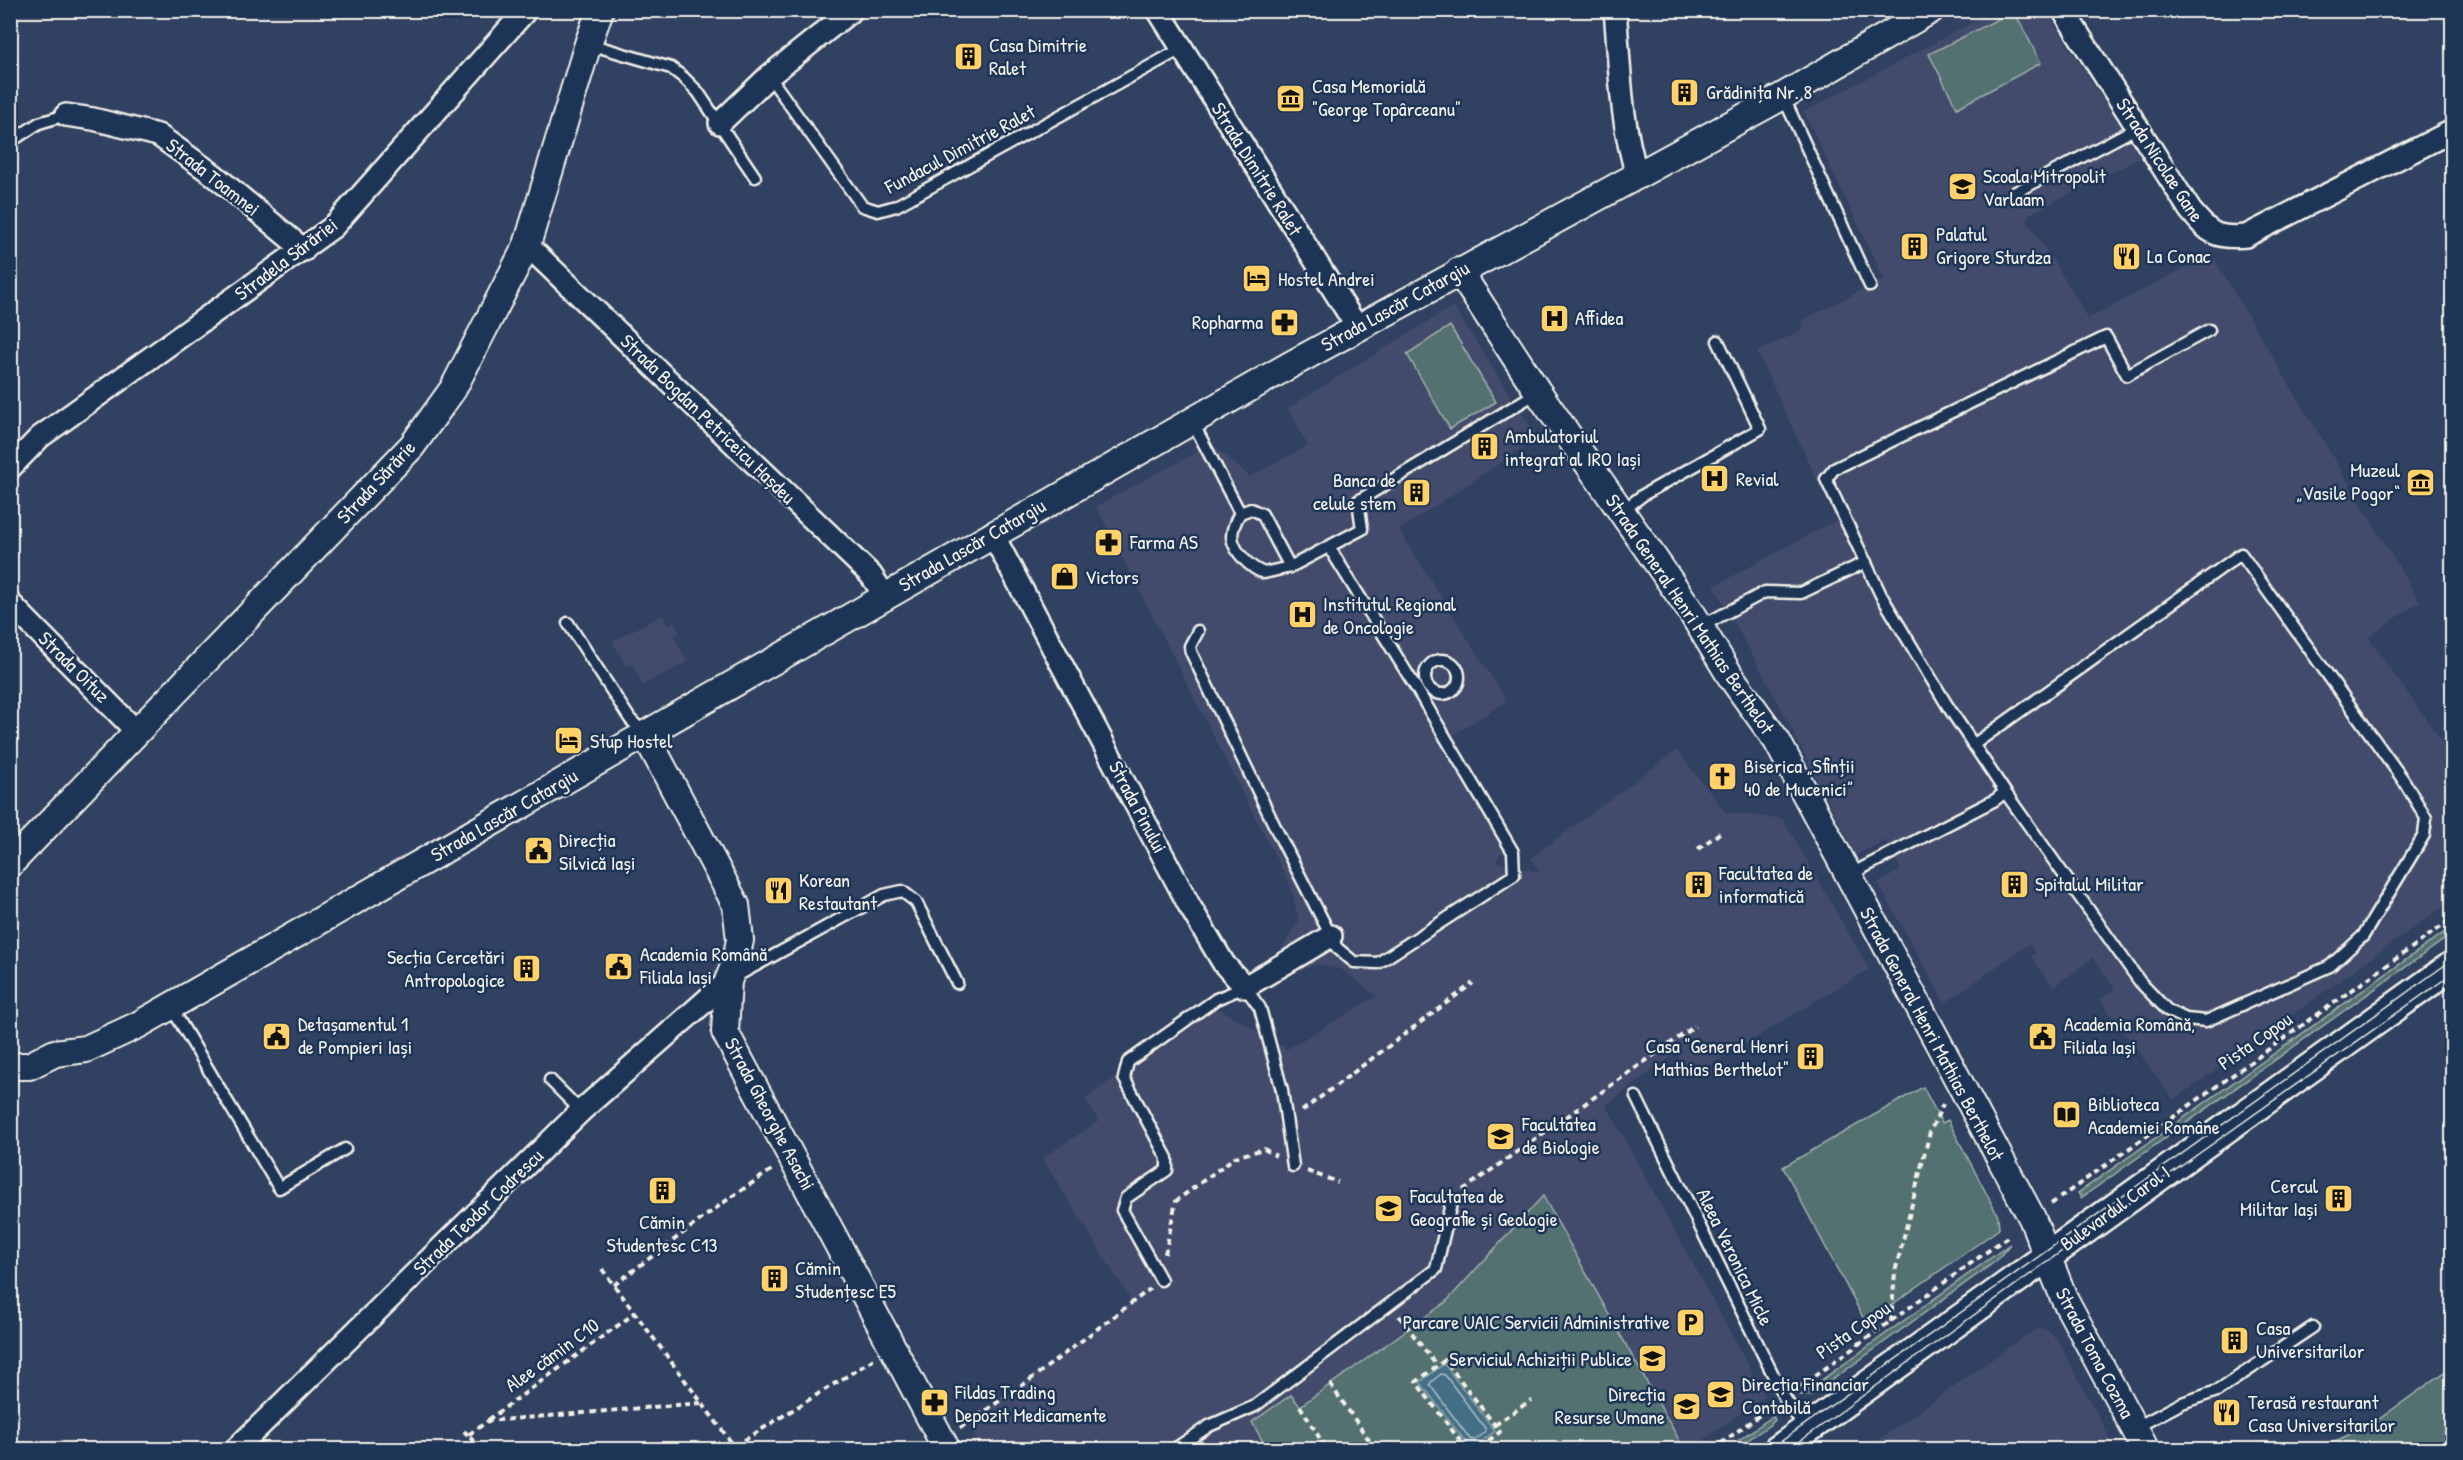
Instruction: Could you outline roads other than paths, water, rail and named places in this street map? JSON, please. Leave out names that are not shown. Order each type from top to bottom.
[{"type":"main road","name":"Bulevardul Carol I","points":[[1778,1449],[2452,967]]},
{"type":"street","name":"Stradela Sărăriei","points":[[10,468],[40,437],[304,250],[333,227],[526,10]]},
{"type":"street","name":"Strada Sărărie","points":[[10,864],[412,446],[453,389],[527,245],[600,10]]},
{"type":"street","points":[[720,123],[770,76],[852,10]]},
{"type":"street","name":"Strada Dimitrie Ralet","points":[[1158,10],[1180,49],[1357,327]]},
{"type":"street","points":[[1615,10],[1626,120],[1631,154],[1637,174]]},
{"type":"street","name":"Strada Lascăr Catargiu","points":[[10,1066],[29,1066],[56,1053],[86,1049],[171,1007],[992,533],[1357,327],[1783,96],[1931,10]]},
{"type":"street","name":"Strada Nicolae Gane","points":[[2063,10],[2190,210],[2207,231],[2226,238],[2246,236],[2452,131]]},
{"type":"street","name":"Strada Toamnei","points":[[66,115],[93,119],[158,135],[214,175],[304,250]]},
{"type":"street","name":"Strada Bogdan Petriceicu Hașdeu","points":[[527,245],[871,575],[885,596]]},
{"type":"street","name":"Strada General Henri Mathias Berthelot","points":[[1460,272],[1538,392],[1777,741],[2032,1218],[2047,1256]]},
{"type":"street","name":"Strada Pinului","points":[[992,533],[1189,905],[1224,964],[1245,987]]},
{"type":"street","name":"Strada Oituz","points":[[10,603],[137,732]]},
{"type":"street","name":"Strada Gheorghe Asachi","points":[[645,734],[736,905],[740,940],[735,964],[728,981],[725,1032],[891,1348],[947,1449]]},
{"type":"street","points":[[1245,987],[1331,936]]},
{"type":"street","name":"Strada Teodor Codrescu","points":[[235,1449],[580,1112],[728,981]]},
{"type":"street","name":"Strada Toma Cozma","points":[[2047,1256],[2064,1298],[2140,1439]]},
{"type":"lane","points":[[588,44],[671,68],[698,92],[755,177]]},
{"type":"lane","name":"Fundacul Dimitrie Ralet","points":[[770,76],[862,206],[878,211],[896,206],[1180,49]]},
{"type":"lane","points":[[1783,96],[1870,286]]},
{"type":"lane","name":"Strada Toamnei","points":[[10,142],[39,123],[66,115]]},
{"type":"lane","points":[[2014,193],[2137,126]]},
{"type":"lane","points":[[1973,745],[2241,554],[2404,781],[2426,818],[2424,835],[2363,936],[2330,966],[2206,1021],[2186,1019],[2167,1010],[2140,982],[1973,745],[1881,595],[1826,479],[1834,469],[2106,337],[2127,375],[2210,330]]},
{"type":"lane","points":[[1621,512],[1643,495],[1760,429],[1718,341]]},
{"type":"lane","points":[[1290,567],[1262,514],[1251,509],[1240,513],[1234,525],[1232,538],[1244,560],[1257,571],[1264,573],[1290,567],[1362,529],[1358,501],[1538,392]]},
{"type":"lane","points":[[1192,421],[1240,513]]},
{"type":"lane","points":[[1198,631],[1190,646],[1191,652],[1279,835],[1337,948],[1354,962],[1378,963],[1515,875],[1513,852],[1421,684],[1329,547]]},
{"type":"lane","points":[[1700,627],[1764,592],[1801,593],[1866,562]]},
{"type":"lane","points":[[568,622],[630,719],[645,734]]},
{"type":"lane","points":[[1848,876],[1995,800],[2005,792]]},
{"type":"lane","points":[[728,981],[884,895],[902,891],[916,902],[957,983]]},
{"type":"lane","points":[[1161,1280],[1122,1210],[1126,1198],[1167,1170],[1167,1158],[1124,1078],[1128,1062],[1216,999],[1245,987],[1260,1008],[1282,1090],[1293,1166]]},
{"type":"lane","points":[[171,1007],[279,1188],[345,1149]]},
{"type":"lane","points":[[550,1080],[580,1112]]},
{"type":"lane","name":"Aleea Veronica Micle","points":[[1636,1097],[1784,1397],[1806,1430]]},
{"type":"lane","points":[[1173,1449],[1209,1426],[1255,1406],[1436,1269],[1452,1199]]},
{"type":"lane","points":[[2140,1439],[2182,1403],[2217,1391],[2313,1327]]},
{"type":"water","points":[[1444,1364],[1495,1431],[1471,1449],[1420,1382]]},
{"type":"tram line","points":[[1769,1450],[2452,960]]},
{"type":"tram line","points":[[1788,1450],[2091,1230],[2452,974]]},
{"type":"place","name":"Casa Dimitrie Ralet","points":[[968,56]]},
{"type":"place","name":"Grădinița Nr. 8","points":[[1685,92]]},
{"type":"place","name":"Casa Memorială \"George Topârceanu\"","points":[[1291,98]]},
{"type":"place","name":"Scoala Mitropolit Varlaam","points":[[1962,187]]},
{"type":"place","name":"Palatul Grigore Sturdza","points":[[1915,246]]},
{"type":"place","name":"La Conac","points":[[2126,256]]},
{"type":"place","name":"Hostel Andrei","points":[[1257,279]]},
{"type":"place","name":"Affidea","points":[[1554,318]]},
{"type":"place","name":"Ropharma","points":[[1284,322]]},
{"type":"place","name":"Ambulatoriul integrat al IRO Iași","points":[[1484,447]]},
{"type":"place","name":"Revial","points":[[1715,479]]},
{"type":"place","name":"Muzeul „Vasile Pogor“","points":[[2421,482]]},
{"type":"place","name":"Banca de celule stem","points":[[1417,492]]},
{"type":"place","name":"Farma AS","points":[[1109,542]]},
{"type":"place","name":"Victors","points":[[1064,577]]},
{"type":"place","name":"Institutul Regional de Oncologie","points":[[1302,615]]},
{"type":"place","name":"Stup Hostel","points":[[569,741]]},
{"type":"place","name":"Biserica „Sfinții 40 de Mucenici”","points":[[1723,777]]},
{"type":"place","name":"Direcția Silvică Iași","points":[[538,851]]},
{"type":"place","name":"Facultatea de informatică","points":[[1698,884]]},
{"type":"place","name":"Spitalul Militar","points":[[2014,884]]},
{"type":"place","name":"Korean Restautant","points":[[778,891]]},
{"type":"place","name":"Academia Română Filiala Iași","points":[[619,966]]},
{"type":"place","name":"Secția Cercetări Antropologice","points":[[526,968]]},
{"type":"place","name":"Detașamentul 1 de Pompieri Iași","points":[[277,1036]]},
{"type":"place","name":"Academia Română, Filiala Iași","points":[[2043,1036]]},
{"type":"place","name":"Casa \"General Henri Mathias Berthelot\"","points":[[1810,1057]]},
{"type":"place","name":"Biblioteca Academiei Române","points":[[2067,1115]]},
{"type":"place","name":"Facultatea de Biologie","points":[[1501,1136]]},
{"type":"place","name":"Cămin Studențesc C13","points":[[662,1191]]},
{"type":"place","name":"Cercul Militar Iași","points":[[2339,1198]]},
{"type":"place","name":"Facultatea de Geografie și Geologie","points":[[1389,1208]]},
{"type":"place","name":"Cămin Studențesc E5","points":[[774,1279]]},
{"type":"place","name":"Parcare UAIC Servicii Administrative","points":[[1691,1322]]},
{"type":"place","name":"Casa Universitarilor","points":[[2235,1340]]},
{"type":"place","name":"Serviciul Achiziții Publice","points":[[1653,1359]]},
{"type":"place","name":"Direcția Financiar Contabilă","points":[[1721,1395]]},
{"type":"place","name":"Fildas Trading Depozit Medicamente","points":[[934,1403]]},
{"type":"place","name":"Direcția Resurse Umane","points":[[1686,1406]]},
{"type":"place","name":"Terasă restaurant Casa Universitarilor","points":[[2227,1413]]}]
